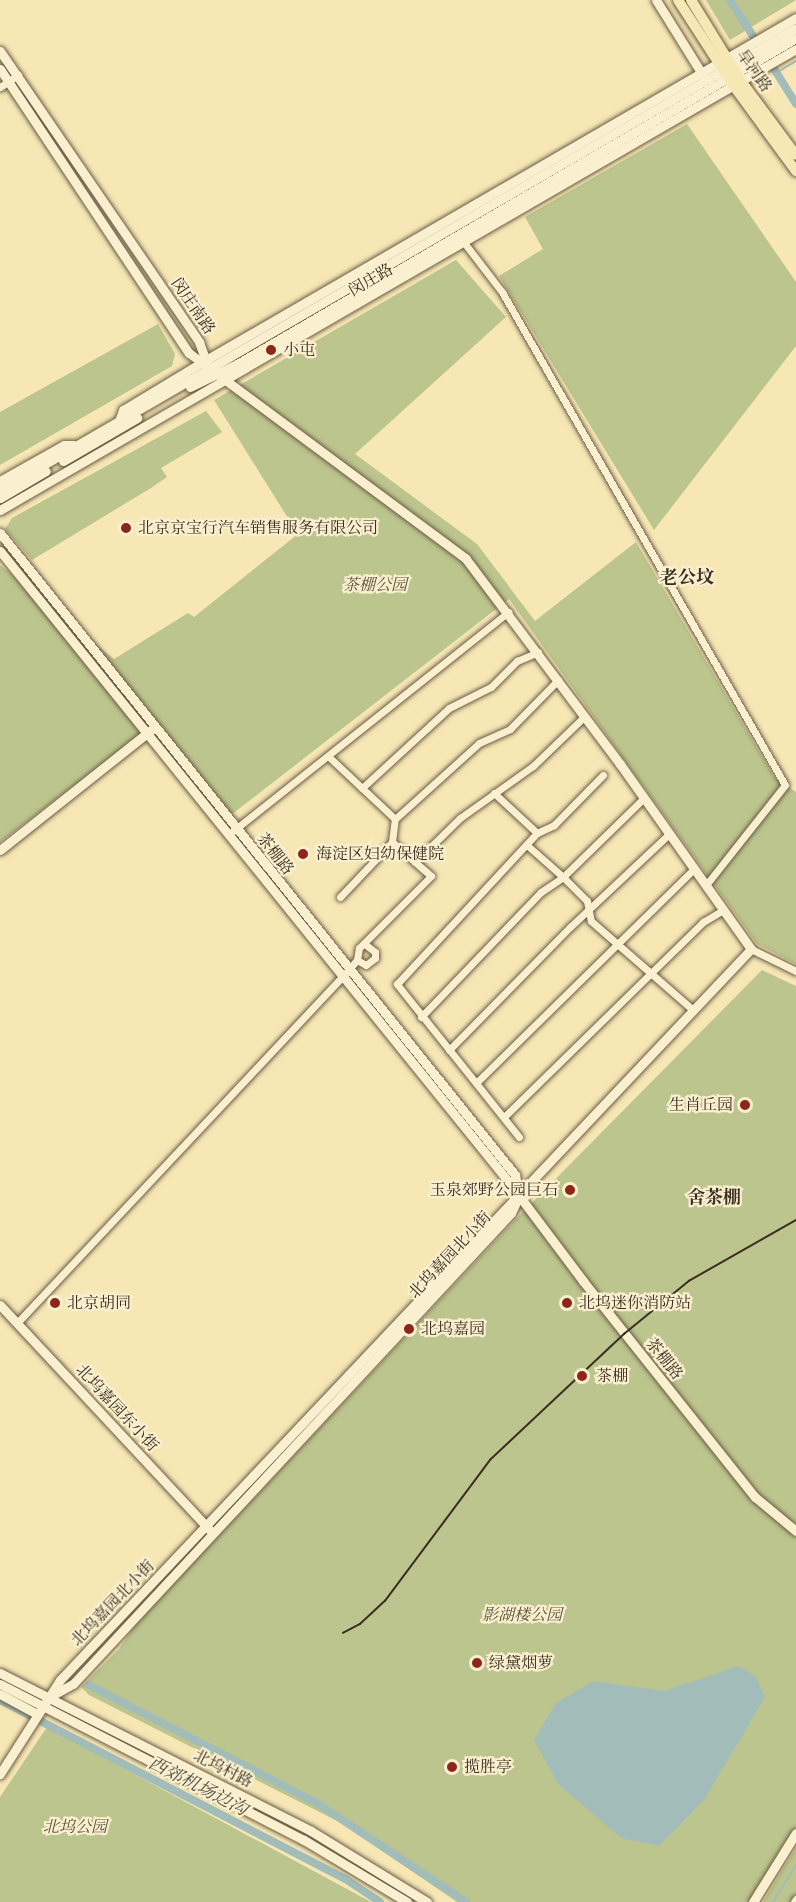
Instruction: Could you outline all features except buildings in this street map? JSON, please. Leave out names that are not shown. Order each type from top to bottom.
[{"type":"main road","name":"旱河路","points":[[678,0],[730,72],[796,171]]},
{"type":"main road","name":"旱河路","points":[[691,0],[730,72],[796,155]]},
{"type":"street","points":[[656,0],[704,77]]},
{"type":"street","points":[[770,48],[796,18]]},
{"type":"street","points":[[748,61],[796,28]]},
{"type":"street","points":[[748,61],[770,48],[796,38]]},
{"type":"street","points":[[770,48],[796,49]]},
{"type":"street","name":"闵庄南路","points":[[0,51],[199,342],[208,366]]},
{"type":"street","name":"闵庄路","points":[[0,510],[461,239],[748,61]]},
{"type":"street","name":"闵庄路","points":[[0,498],[208,366],[237,364],[622,152],[748,61]]},
{"type":"street","name":"闵庄南路","points":[[0,69],[4,84],[189,353],[208,366]]},
{"type":"street","name":"旱河路","points":[[704,77],[730,72]]},
{"type":"street","name":"闵庄路","points":[[0,481],[122,414],[126,418],[208,366],[704,77],[730,72]]},
{"type":"street","points":[[4,84],[18,75]]},
{"type":"street","points":[[601,153],[622,152]]},
{"type":"street","points":[[461,239],[502,292],[785,785],[706,885]]},
{"type":"street","points":[[208,366],[445,540],[466,559],[585,716],[751,949],[796,971]]},
{"type":"street","name":"闵庄路","points":[[0,490],[68,452],[69,445]]},
{"type":"street","name":"茶棚路","points":[[0,533],[151,731]]},
{"type":"street","name":"茶棚路","points":[[0,551],[151,731],[346,973],[514,1175],[519,1196],[755,1497],[796,1531]]},
{"type":"street","points":[[233,832],[508,612]]},
{"type":"street","points":[[362,789],[449,708],[491,687],[516,661],[538,652]]},
{"type":"street","points":[[340,897],[392,842],[395,819],[479,743],[510,729],[558,680]]},
{"type":"street","points":[[415,862],[460,818],[533,766],[585,716]]},
{"type":"street","points":[[0,850],[151,731]]},
{"type":"street","points":[[328,756],[395,819]]},
{"type":"street","points":[[519,1137],[421,1017],[397,984],[400,977],[528,846],[537,833],[554,825],[603,775]]},
{"type":"street","points":[[494,793],[537,833]]},
{"type":"street","points":[[421,1017],[541,892],[563,878],[644,798]]},
{"type":"street","points":[[448,1050],[669,834]]},
{"type":"street","points":[[17,1323],[346,973],[357,960],[356,951],[366,945],[431,876],[392,842]]},
{"type":"street","points":[[528,846],[587,901],[591,921],[649,975],[693,1010]]},
{"type":"street","points":[[476,1083],[694,869]]},
{"type":"street","points":[[504,1117],[703,922],[723,910]]},
{"type":"street","points":[[357,960],[366,965],[375,958],[375,952],[366,945]]},
{"type":"street","name":"北坞嘉园北小街","points":[[45,1701],[73,1684],[209,1529],[511,1213],[519,1196],[751,949]]},
{"type":"street","name":"北坞嘉园东小街","points":[[0,1305],[209,1529]]},
{"type":"street","name":"北坞村路","points":[[0,1673],[45,1701],[304,1840],[407,1902]]},
{"type":"street","name":"北坞村路","points":[[0,1684],[45,1701],[311,1831],[427,1902]]},
{"type":"street","points":[[0,1694],[37,1714]]},
{"type":"street","points":[[0,1773],[45,1701]]},
{"type":"street","points":[[753,1902],[796,1833]]},
{"type":"green space","points":[[706,0],[796,0],[730,40]]},
{"type":"green space","points":[[687,124],[796,282],[796,346],[654,530],[499,276],[543,249],[525,217]]},
{"type":"green space","name":"茶棚公园","points":[[456,260],[506,317],[355,454],[477,544],[535,621],[636,542],[774,777],[796,792],[796,964],[757,944],[509,599],[231,815],[156,723],[0,842],[0,565],[114,659],[188,613],[194,617],[298,534],[214,400]]},
{"type":"green space","points":[[158,324],[175,354],[172,366],[0,465],[0,412]]},
{"type":"green space","points":[[206,411],[222,432],[161,468],[167,477],[151,488],[32,560],[5,529],[12,518]]},
{"type":"green space","name":"影湖楼公园","points":[[762,970],[796,986],[796,1828],[749,1902],[457,1902],[341,1823],[89,1695],[81,1687],[119,1649],[136,1624],[515,1220]]},
{"type":"green space","name":"北坞公园","points":[[47,1727],[371,1902],[0,1902],[0,1797]]},
{"type":"green space","points":[[796,1848],[796,1902],[763,1902],[783,1869]]},
{"type":"water","points":[[739,1666],[756,1677],[765,1697],[704,1800],[659,1846],[621,1838],[558,1784],[534,1740],[556,1703],[594,1681],[664,1691]]},
{"type":"waterway","points":[[730,0],[758,44]]},
{"type":"waterway","points":[[768,59],[796,104]]},
{"type":"waterway","points":[[776,73],[796,61]]},
{"type":"waterway","points":[[89,1685],[317,1803],[466,1902]]},
{"type":"waterway","name":"西郊机场边沟","points":[[0,1700],[344,1878],[380,1902]]},
{"type":"waterway","points":[[773,1902],[796,1865]]},
{"type":"tram line","points":[[343,1633],[360,1624],[385,1601],[491,1459],[624,1334],[689,1281],[796,1220]]},
{"type":"place","name":"小屯","points":[[271,350]]},
{"type":"place","name":"北京京宝行汽车销售服务有限公司","points":[[126,528]]},
{"type":"place","name":"海淀区妇幼保健院","points":[[303,854]]},
{"type":"place","name":"生肖丘园","points":[[745,1105]]},
{"type":"place","name":"玉泉郊野公园巨石","points":[[570,1190]]},
{"type":"place","name":"北京胡同","points":[[55,1303]]},
{"type":"place","name":"北坞迷你消防站","points":[[567,1303]]},
{"type":"place","name":"北坞嘉园","points":[[409,1329]]},
{"type":"place","name":"茶棚","points":[[582,1376]]},
{"type":"place","name":"绿黛烟萝","points":[[477,1663]]},
{"type":"place","name":"揽胜亭","points":[[452,1767]]},
{"type":"district","name":"老公坟","points":[[687,577]]},
{"type":"district","name":"舍茶棚","points":[[714,1197]]}]
